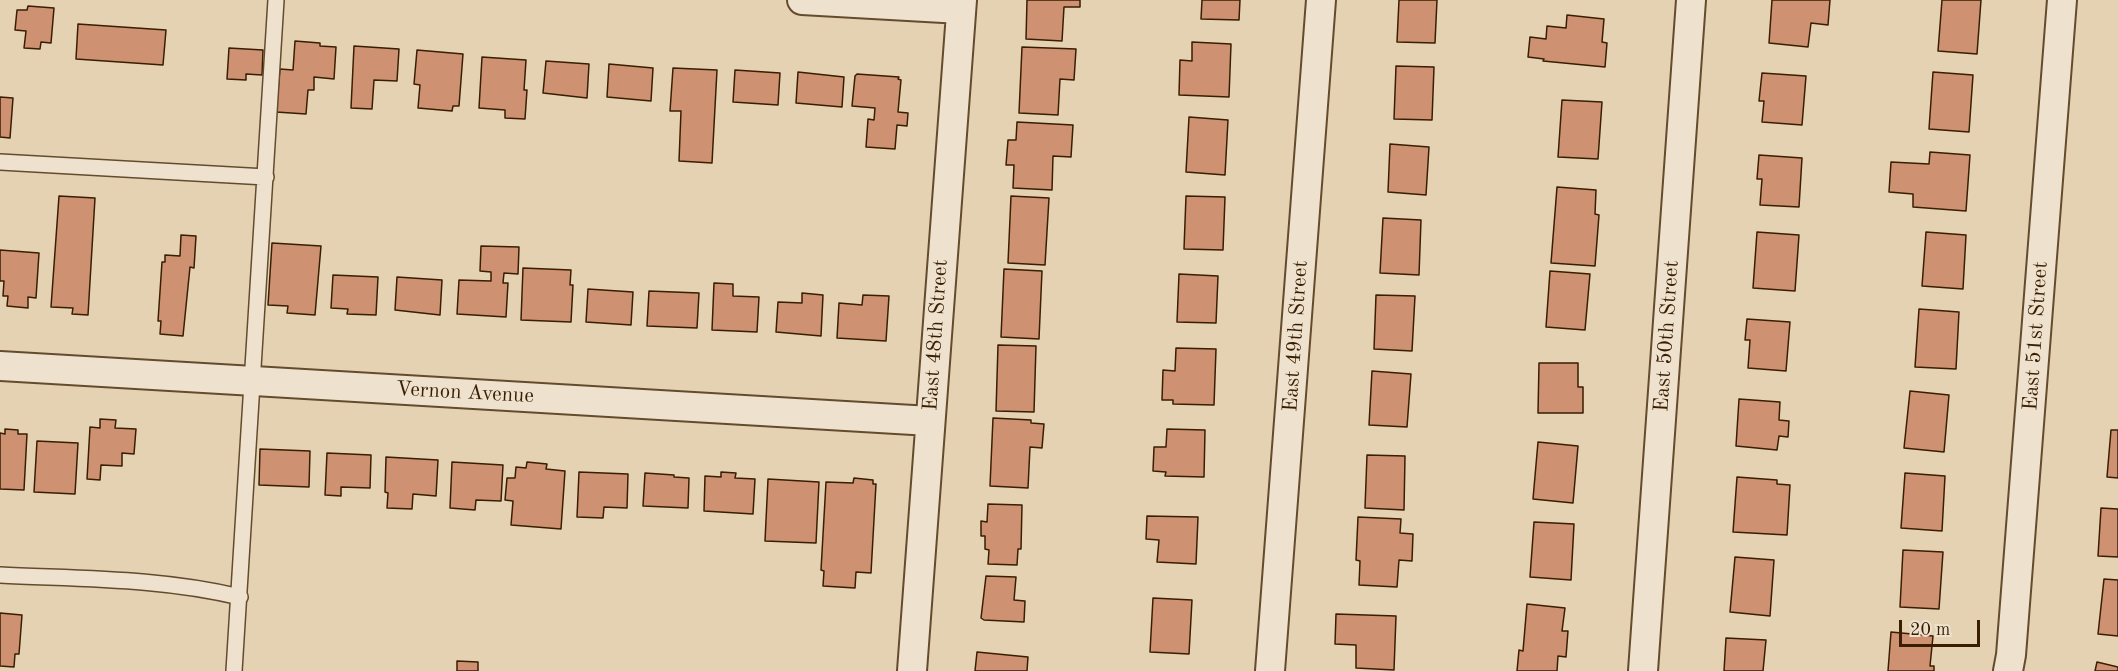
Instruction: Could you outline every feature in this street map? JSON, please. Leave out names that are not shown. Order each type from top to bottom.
[{"type":"street","points":[[802,0],[961,4]]},
{"type":"street","name":"East 49th Street","points":[[1270,671],[1321,0]]},
{"type":"street","name":"East 50th Street","points":[[1643,671],[1691,0]]},
{"type":"street","name":"East 51st Street","points":[[2008,671],[2012,655],[2062,0]]},
{"type":"street","name":"East 48th Street","points":[[912,671],[961,4]]},
{"type":"street","name":"Vernon Avenue","points":[[0,366],[930,421]]},
{"type":"lane","points":[[234,671],[276,0]]},
{"type":"lane","points":[[0,162],[266,177]]},
{"type":"lane","points":[[0,575],[165,584],[240,597]]},
{"type":"building","points":[[1027,0],[1080,0],[1080,7],[1064,7],[1062,41],[1026,39]]},
{"type":"building","points":[[1202,0],[1240,0],[1239,20],[1201,19]]},
{"type":"building","points":[[1399,0],[1437,0],[1435,43],[1397,42]]},
{"type":"building","points":[[1772,0],[1830,0],[1828,25],[1811,23],[1808,47],[1769,43]]},
{"type":"building","points":[[1942,0],[1981,0],[1977,54],[1938,51]]},
{"type":"building","points":[[28,6],[54,8],[51,43],[41,42],[40,49],[24,48],[26,31],[15,30],[17,10],[27,10]]},
{"type":"building","points":[[1567,15],[1604,19],[1602,42],[1607,43],[1605,67],[1543,61],[1544,59],[1528,57],[1530,37],[1546,39],[1547,26],[1566,28]]},
{"type":"building","points":[[78,24],[166,30],[163,65],[76,59]]},
{"type":"building","points":[[295,41],[336,47],[334,79],[314,77],[314,90],[308,90],[306,114],[276,112],[280,69],[293,70]]},
{"type":"building","points":[[1192,42],[1231,44],[1229,97],[1179,95],[1180,60],[1192,61]]},
{"type":"building","points":[[354,46],[399,49],[397,81],[374,80],[372,109],[351,108]]},
{"type":"building","points":[[1022,47],[1076,49],[1074,80],[1060,79],[1058,115],[1019,113]]},
{"type":"building","points":[[229,48],[263,50],[262,75],[246,74],[246,80],[227,79]]},
{"type":"building","points":[[417,50],[463,54],[459,106],[453,106],[452,111],[418,108],[420,85],[414,84]]},
{"type":"building","points":[[482,57],[526,60],[525,119],[505,118],[505,110],[479,108]]},
{"type":"building","points":[[546,61],[589,64],[587,98],[543,93]]},
{"type":"building","points":[[609,64],[653,68],[651,101],[607,97]]},
{"type":"building","points":[[1396,66],[1434,67],[1432,120],[1394,119]]},
{"type":"building","points":[[673,68],[717,70],[712,163],[679,161],[681,111],[670,111]]},
{"type":"building","points":[[735,70],[780,73],[778,105],[733,102]]},
{"type":"building","points":[[798,72],[844,77],[842,107],[796,103]]},
{"type":"building","points":[[1933,72],[1973,75],[1969,132],[1929,129]]},
{"type":"building","points":[[1762,73],[1806,76],[1802,125],[1762,122],[1764,101],[1759,101]]},
{"type":"building","points":[[857,74],[899,77],[898,79],[901,80],[898,112],[908,113],[907,126],[897,125],[895,149],[866,147],[868,119],[874,120],[875,108],[852,106]]},
{"type":"building","points":[[0,97],[13,98],[10,138],[0,137]]},
{"type":"building","points":[[1562,100],[1602,102],[1598,159],[1558,157]]},
{"type":"building","points":[[1189,117],[1228,120],[1225,175],[1186,172]]},
{"type":"building","points":[[1017,122],[1073,125],[1071,157],[1053,156],[1052,190],[1013,188],[1014,165],[1006,165],[1008,140],[1016,140]]},
{"type":"building","points":[[1390,144],[1429,147],[1426,195],[1388,192]]},
{"type":"building","points":[[1930,152],[1970,155],[1966,211],[1913,207],[1913,194],[1889,192],[1891,162],[1929,164]]},
{"type":"building","points":[[1759,155],[1802,158],[1799,207],[1760,205],[1762,179],[1757,179]]},
{"type":"building","points":[[1557,187],[1596,190],[1595,214],[1599,215],[1595,266],[1551,263]]},
{"type":"building","points":[[59,196],[95,198],[88,315],[72,314],[73,308],[51,307]]},
{"type":"building","points":[[1011,196],[1049,198],[1045,265],[1008,263]]},
{"type":"building","points":[[1186,196],[1225,197],[1223,250],[1184,249]]},
{"type":"building","points":[[1383,218],[1421,220],[1419,275],[1380,273]]},
{"type":"building","points":[[1757,232],[1799,235],[1795,291],[1753,288]]},
{"type":"building","points":[[1926,232],[1966,235],[1963,289],[1922,286]]},
{"type":"building","points":[[181,235],[196,236],[194,268],[190,267],[183,336],[160,334],[161,321],[158,321],[162,262],[165,262],[165,255],[180,256]]},
{"type":"building","points":[[272,243],[321,246],[315,315],[287,313],[288,306],[268,305]]},
{"type":"building","points":[[481,246],[519,247],[518,274],[504,273],[503,283],[508,283],[506,317],[457,314],[459,280],[491,281],[491,272],[480,271]]},
{"type":"building","points":[[0,250],[39,253],[36,298],[28,297],[28,308],[7,306],[8,296],[3,296],[4,281],[0,281]]},
{"type":"building","points":[[523,268],[571,270],[570,285],[573,285],[571,322],[521,320]]},
{"type":"building","points":[[1004,269],[1042,271],[1039,339],[1001,337]]},
{"type":"building","points":[[1550,271],[1590,274],[1585,330],[1546,327]]},
{"type":"building","points":[[1179,274],[1218,276],[1216,323],[1177,322]]},
{"type":"building","points":[[333,275],[378,277],[376,315],[347,314],[348,309],[331,308]]},
{"type":"building","points":[[397,277],[442,280],[440,315],[395,310]]},
{"type":"building","points":[[714,283],[733,284],[733,296],[759,297],[757,332],[712,330]]},
{"type":"building","points":[[588,289],[633,292],[631,325],[586,322]]},
{"type":"building","points":[[649,291],[699,293],[697,328],[647,326]]},
{"type":"building","points":[[802,293],[823,295],[821,336],[776,332],[778,302],[802,303]]},
{"type":"building","points":[[863,295],[889,296],[886,341],[837,338],[839,303],[862,305]]},
{"type":"building","points":[[1376,295],[1415,296],[1412,351],[1374,349]]},
{"type":"building","points":[[1919,309],[1959,312],[1956,369],[1915,367]]},
{"type":"building","points":[[1747,319],[1790,322],[1786,371],[1748,368],[1750,340],[1745,340]]},
{"type":"building","points":[[998,345],[1036,346],[1034,412],[996,411]]},
{"type":"building","points":[[1176,348],[1216,349],[1214,405],[1173,404],[1173,400],[1162,400],[1163,370],[1175,371]]},
{"type":"building","points":[[1539,363],[1578,363],[1578,387],[1583,387],[1583,413],[1538,413]]},
{"type":"building","points":[[1372,371],[1411,374],[1407,427],[1369,425]]},
{"type":"building","points":[[1910,391],[1949,395],[1944,452],[1904,448]]},
{"type":"building","points":[[1739,399],[1780,402],[1779,420],[1789,421],[1788,437],[1779,436],[1777,450],[1736,446]]},
{"type":"building","points":[[993,418],[1031,420],[1031,423],[1044,424],[1042,448],[1030,447],[1028,488],[990,486]]},
{"type":"building","points":[[100,419],[116,420],[115,428],[136,429],[134,454],[122,453],[122,466],[101,465],[100,480],[87,479],[90,427],[100,428]]},
{"type":"building","points":[[5,429],[18,430],[18,434],[27,434],[24,490],[0,489],[0,433],[5,434]]},
{"type":"building","points":[[1167,429],[1205,430],[1204,477],[1165,476],[1166,472],[1153,471],[1154,447],[1166,447]]},
{"type":"building","points":[[2111,430],[2118,430],[2118,478],[2107,477]]},
{"type":"building","points":[[37,441],[78,443],[75,494],[34,492]]},
{"type":"building","points":[[1538,442],[1578,446],[1573,503],[1533,499]]},
{"type":"building","points":[[260,449],[310,451],[309,487],[259,485]]},
{"type":"building","points":[[327,453],[371,455],[370,488],[341,487],[341,496],[325,495]]},
{"type":"building","points":[[1367,455],[1405,456],[1404,510],[1365,508]]},
{"type":"building","points":[[386,457],[438,460],[436,496],[413,494],[412,509],[387,508]]},
{"type":"building","points":[[452,462],[503,465],[501,501],[476,500],[475,510],[450,508]]},
{"type":"building","points":[[527,462],[547,464],[546,469],[565,471],[561,529],[511,525],[513,501],[505,500],[507,478],[515,478],[516,467],[526,468]]},
{"type":"building","points":[[579,472],[628,474],[627,508],[604,507],[603,518],[577,517]]},
{"type":"building","points":[[721,472],[736,473],[735,478],[755,479],[753,514],[704,511],[705,476],[721,477]]},
{"type":"building","points":[[645,473],[689,478],[688,508],[643,506]]},
{"type":"building","points":[[1905,473],[1945,476],[1942,531],[1901,528]]},
{"type":"building","points":[[1737,477],[1777,480],[1777,484],[1790,485],[1787,535],[1733,532]]},
{"type":"building","points":[[854,478],[873,480],[873,484],[876,484],[871,573],[856,572],[855,588],[823,586],[824,571],[821,570],[826,482],[853,483]]},
{"type":"building","points":[[768,479],[819,482],[816,543],[765,541]]},
{"type":"building","points":[[988,504],[1022,505],[1021,549],[1018,549],[1017,565],[988,564],[989,550],[985,549],[985,536],[981,536],[981,521],[987,522]]},
{"type":"building","points":[[2101,508],[2118,509],[2118,557],[2098,556]]},
{"type":"building","points":[[1147,516],[1198,517],[1196,564],[1157,562],[1159,540],[1146,539]]},
{"type":"building","points":[[1358,517],[1401,519],[1400,533],[1413,534],[1412,561],[1399,560],[1397,587],[1359,585],[1360,561],[1356,560]]},
{"type":"building","points":[[1534,522],[1574,524],[1571,580],[1530,577]]},
{"type":"building","points":[[1903,550],[1943,552],[1939,609],[1900,607]]},
{"type":"building","points":[[1735,557],[1774,560],[1770,616],[1730,612]]},
{"type":"building","points":[[986,576],[1016,577],[1014,600],[1025,601],[1024,622],[981,618]]},
{"type":"building","points":[[2104,579],[2118,580],[2118,636],[2098,634]]},
{"type":"building","points":[[1153,598],[1192,600],[1189,654],[1150,652]]},
{"type":"building","points":[[1527,604],[1565,608],[1562,631],[1568,631],[1566,657],[1558,656],[1557,671],[1517,671],[1519,650],[1523,651]]},
{"type":"building","points":[[0,613],[22,615],[19,654],[15,654],[14,667],[0,666]]},
{"type":"building","points":[[1336,614],[1396,616],[1394,670],[1356,668],[1356,645],[1335,644]]},
{"type":"building","points":[[1891,632],[1933,636],[1930,666],[1934,666],[1934,671],[1888,671]]},
{"type":"building","points":[[1726,638],[1766,640],[1763,671],[1724,671]]},
{"type":"building","points":[[977,652],[1028,657],[1027,671],[975,671]]},
{"type":"building","points":[[457,661],[478,662],[478,671],[457,671]]},
{"type":"building","points":[[2097,662],[2118,667],[2118,671],[2095,671]]}]
